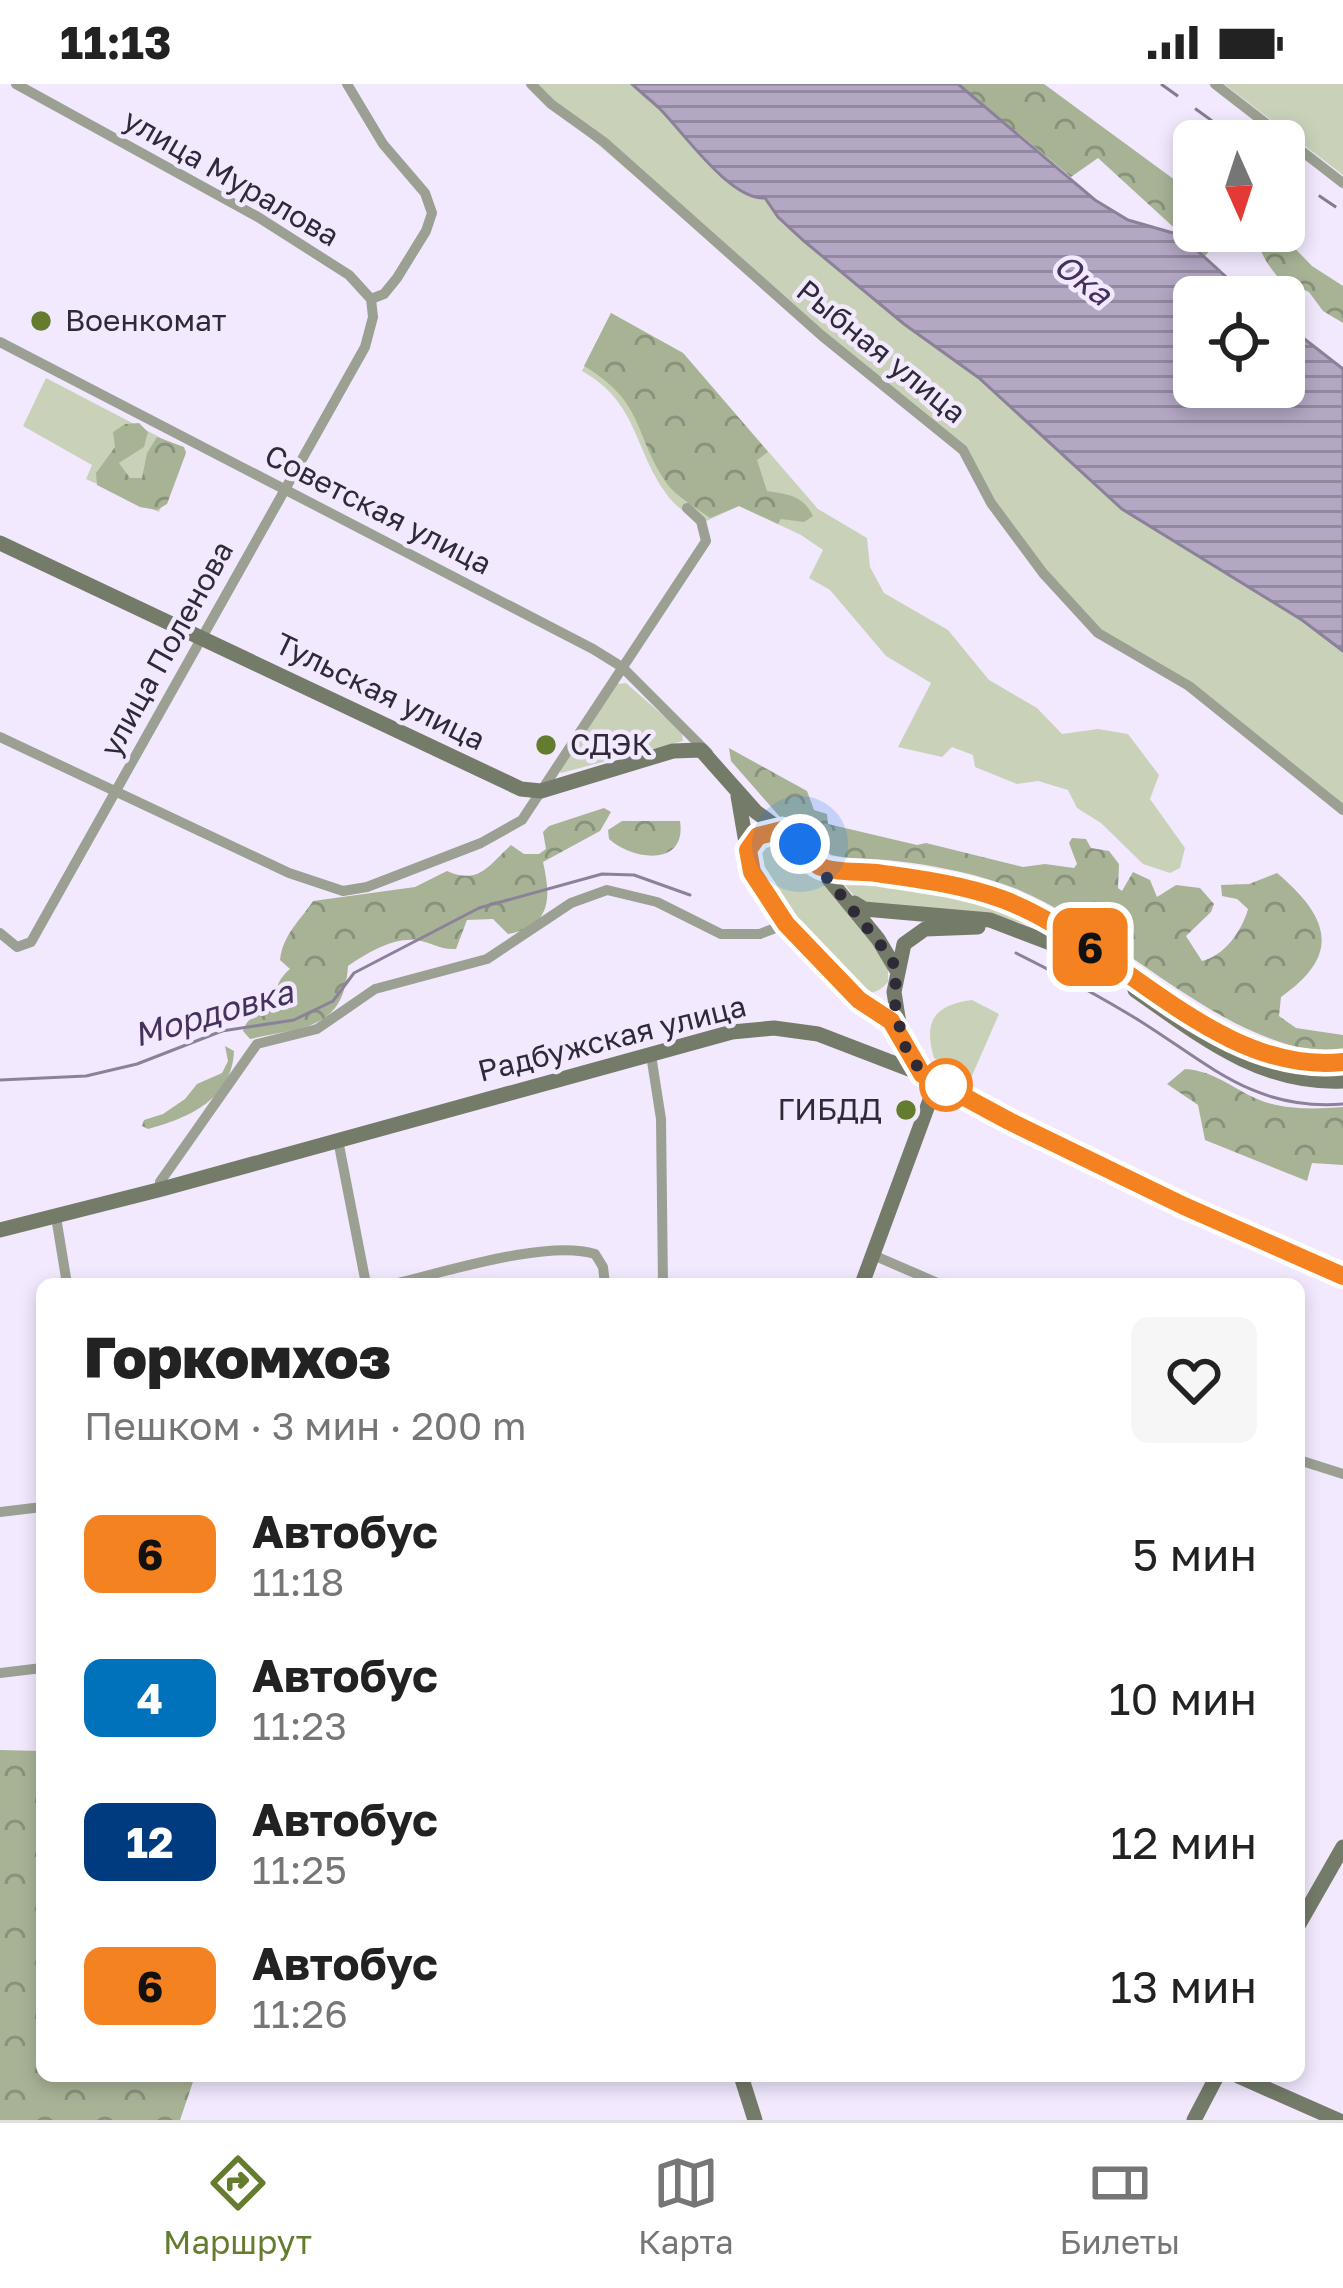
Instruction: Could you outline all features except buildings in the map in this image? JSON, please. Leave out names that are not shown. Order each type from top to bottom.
[{"type":"main road","name":"Тульская улица","points":[[0,543],[502,781],[541,791]]},
{"type":"main road","points":[[541,791],[673,751],[690,748],[710,756],[756,812],[819,866],[895,976]]},
{"type":"main road","points":[[736,788],[752,872],[786,924],[859,1000],[886,1016],[929,1077],[864,1278]]},
{"type":"main road","points":[[748,850],[758,836],[782,830]]},
{"type":"main road","points":[[819,866],[940,882],[1005,900],[1080,940],[1262,1054],[1296,1063],[1343,1062]]},
{"type":"main road","points":[[846,899],[864,909],[990,920],[1105,969],[1216,1047],[1255,1068],[1293,1078],[1343,1081]]},
{"type":"main road","points":[[902,1039],[895,976],[904,944],[925,929],[994,928],[1049,942]]},
{"type":"main road","points":[[859,1000],[872,1002],[895,976]]},
{"type":"main road","name":"Радбужская улица","points":[[2,1224],[56,1216],[162,1189],[732,1032],[774,1028],[818,1034],[929,1077],[1184,1206],[1343,1276]]},
{"type":"main road","points":[[1305,1914],[1343,1847]]},
{"type":"main road","points":[[743,2082],[755,2120]]},
{"type":"main road","points":[[1214,2082],[1195,2117],[1214,2120]]},
{"type":"main road","points":[[1252,2082],[1339,2120]]},
{"type":"street","name":"улица Муралова","points":[[16,84],[258,217],[349,274],[370,299]]},
{"type":"street","points":[[347,84],[383,144],[425,193],[433,213],[397,278],[383,294],[370,299]]},
{"type":"street","name":"Рыбная улица","points":[[531,84],[550,104],[604,142],[806,322],[963,450],[1004,520],[1043,573],[1098,633],[1189,686],[1343,809]]},
{"type":"street","points":[[1215,84],[1343,183]]},
{"type":"street","name":"улица Поленова","points":[[0,933],[17,946],[31,942],[365,347],[373,317],[370,299]]},
{"type":"street","name":"Советская улица","points":[[0,342],[559,630],[622,667],[710,756]]},
{"type":"street","points":[[0,737],[329,888],[354,891],[367,887],[503,833],[522,820],[700,554],[706,530],[687,508]]},
{"type":"street","points":[[162,1189],[160,1182],[257,1044],[317,1029],[375,989],[487,959],[589,894],[607,890],[640,896],[688,914],[721,934],[760,934],[786,924]]},
{"type":"street","points":[[651,1055],[661,1119],[663,1278]]},
{"type":"street","points":[[338,1140],[365,1278]]},
{"type":"street","points":[[56,1216],[66,1278]]},
{"type":"street","points":[[419,1278],[577,1248],[595,1254],[604,1278]]},
{"type":"street","points":[[873,1255],[926,1278]]},
{"type":"street","points":[[1305,1462],[1343,1474]]},
{"type":"street","points":[[0,1512],[36,1508]]},
{"type":"street","points":[[0,1673],[36,1669]]},
{"type":"green space","points":[[527,84],[632,84],[662,110],[690,145],[765,198],[804,241],[904,324],[979,378],[1122,509],[1302,620],[1343,651],[1343,813],[1189,690],[1114,647],[1040,576],[968,461]]},
{"type":"green space","points":[[959,84],[1044,84],[1173,179],[1173,227],[1098,158],[1071,177]]},
{"type":"green space","points":[[1224,84],[1343,84],[1343,175],[1305,146],[1305,120],[1271,120]]},
{"type":"green space","points":[[1298,252],[1343,286],[1343,323],[1323,311],[1305,290],[1305,276],[1277,276],[1262,253]]},
{"type":"green space","points":[[611,313],[683,353],[818,509],[867,538],[870,567],[884,593],[948,630],[989,680],[1037,708],[1062,734],[1098,729],[1128,734],[1159,775],[1150,799],[1185,848],[1180,868],[1170,873],[1143,864],[1101,823],[1077,808],[1068,790],[1038,781],[1017,784],[975,767],[973,755],[952,747],[942,757],[898,747],[931,683],[886,656],[830,590],[809,578],[823,550],[739,506],[700,524],[668,497],[624,411],[600,383],[582,371]]},
{"type":"green space","points":[[611,313],[683,353],[768,452],[757,460],[767,491],[799,500],[813,516],[804,522],[781,519],[778,524],[739,506],[710,518],[674,492],[628,405],[584,366]]},
{"type":"green space","points":[[46,378],[186,451],[159,512],[86,479],[92,465],[23,426]]},
{"type":"green space","points":[[139,423],[148,432],[144,447],[119,463],[130,478],[142,478],[147,453],[157,437],[184,447],[186,453],[167,504],[157,510],[140,507],[97,485],[96,473],[115,447],[113,432],[125,424]]},
{"type":"green space","points":[[626,683],[682,732],[683,741],[561,773],[617,684]]},
{"type":"green space","points":[[729,748],[807,791],[814,810],[827,814],[828,824],[1023,867],[1074,868],[1077,864],[1069,843],[1072,838],[1086,839],[1091,848],[1109,851],[1119,864],[1118,888],[1122,891],[1133,872],[1150,880],[1157,897],[1176,885],[1200,888],[1214,904],[1186,936],[1202,961],[1231,941],[1248,909],[1237,899],[1222,896],[1221,885],[1249,884],[1277,873],[1308,904],[1321,935],[1314,966],[1281,997],[1279,1016],[1296,1028],[1343,1035],[1343,1052],[1301,1048],[1218,1014],[1097,934],[1019,890],[942,868],[831,855],[800,823],[780,817],[731,761]]},
{"type":"green space","points":[[604,808],[611,812],[600,831],[543,862],[547,898],[541,917],[533,924],[508,934],[493,919],[467,920],[456,949],[416,940],[389,944],[348,966],[338,1003],[317,1022],[250,1039],[243,1031],[270,1002],[290,969],[280,960],[282,951],[313,901],[415,887],[447,871],[475,874],[511,845],[524,854],[539,854],[546,849],[543,832],[549,826]]},
{"type":"green space","points":[[622,821],[680,821],[680,836],[667,853],[631,852],[609,839],[608,830]]},
{"type":"green space","points":[[771,838],[787,840],[888,961],[888,982],[881,988],[858,989],[760,873],[757,855]]},
{"type":"green space","points":[[837,876],[954,892],[1007,908],[1064,936],[1001,917],[875,906],[856,898]]},
{"type":"green space","points":[[972,1000],[999,1014],[971,1078],[934,1058],[930,1034],[940,1011]]},
{"type":"green space","points":[[225,1046],[234,1051],[217,1094],[178,1119],[148,1129],[142,1126],[144,1120],[185,1099],[197,1084],[222,1073],[228,1061]]},
{"type":"green space","points":[[1185,1069],[1207,1074],[1274,1105],[1343,1107],[1343,1165],[1312,1163],[1307,1181],[1205,1140],[1198,1105],[1167,1084]]},
{"type":"green space","points":[[0,1750],[36,1751],[36,2082],[193,2082],[180,2120],[0,2120]]},
{"type":"water","name":"Ока","points":[[632,84],[958,84],[1095,200],[1128,220],[1173,233],[1173,252],[1199,252],[1225,276],[1173,276],[1173,408],[1305,408],[1305,339],[1343,369],[1343,651],[1302,620],[1122,509],[979,378],[904,324],[804,241],[765,198],[751,196],[723,177]]},
{"type":"waterway","name":"Мордовка","points":[[0,1080],[86,1076],[137,1064],[222,1031],[294,1020],[333,1001],[354,973],[479,908],[602,874],[634,875],[690,895]]},
{"type":"waterway","name":"Мордовка","points":[[1016,953],[1110,1003],[1235,1082],[1284,1100],[1343,1104]]},
{"type":"railway","points":[[1161,84],[1211,120]]},
{"type":"railway","points":[[1305,186],[1343,212]]},
{"type":"bus line","name":"6","points":[[1343,1062],[1296,1063],[1262,1054],[1222,1034],[1080,940],[1005,900],[940,882],[819,866],[782,830],[758,836],[748,850],[760,890],[786,924],[859,1000],[891,1021],[922,1074],[1184,1206],[1343,1276]]},
{"type":"place","name":"Военкомат","points":[[41,321]]},
{"type":"place","name":"СДЭК","points":[[546,745]]},
{"type":"place","name":"ГИБДД","points":[[906,1110]]},
{"type":"route","points":[[800,844],[888,954],[896,968],[895,1004],[903,1043],[922,1074],[946,1085]]}]
